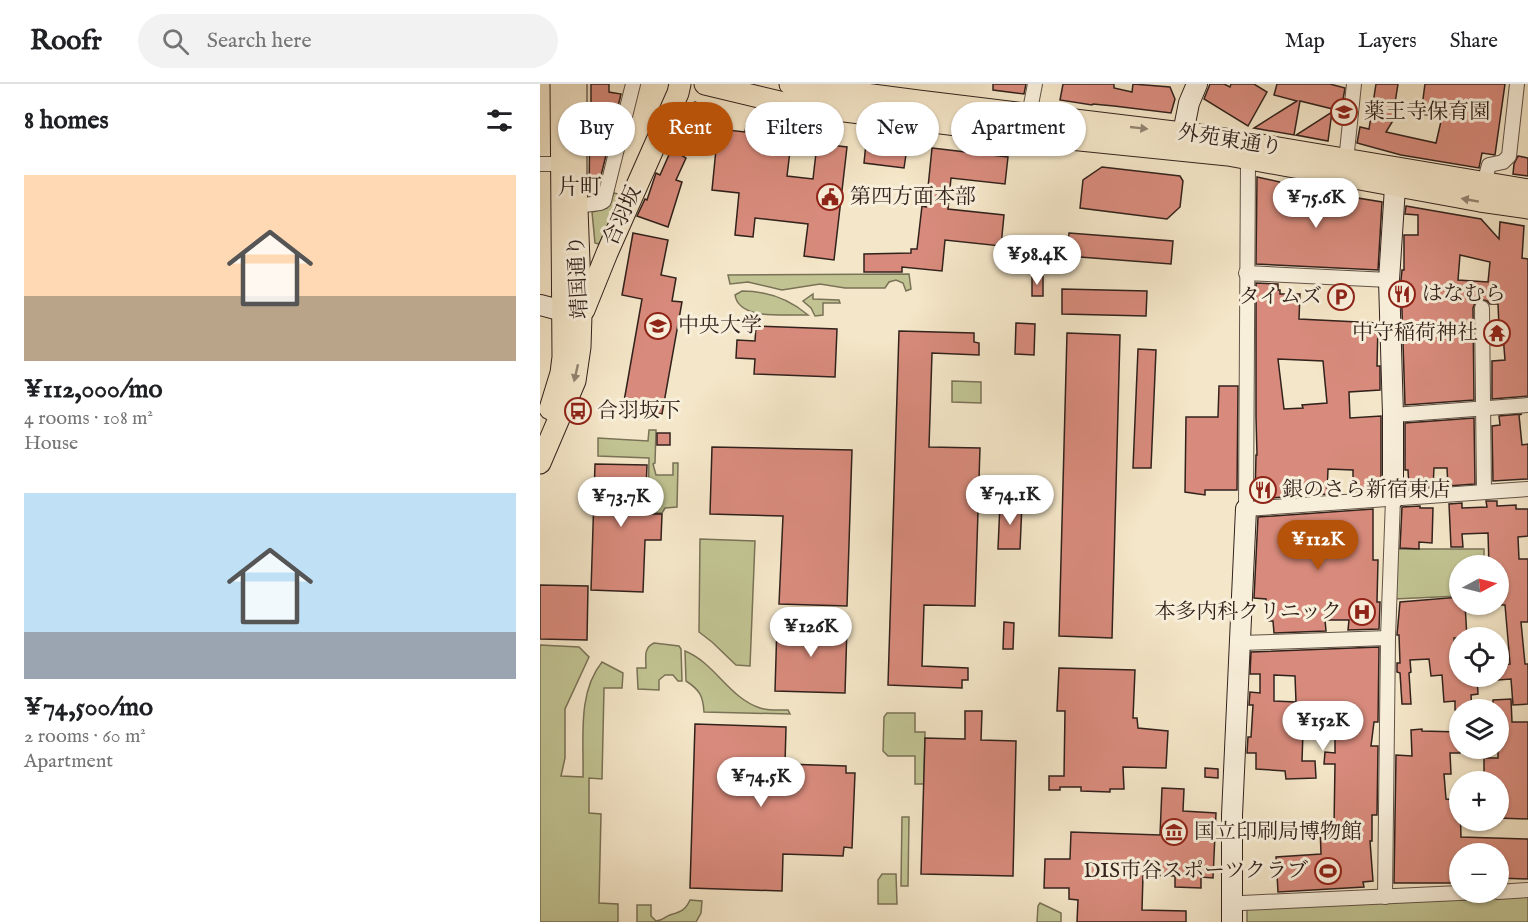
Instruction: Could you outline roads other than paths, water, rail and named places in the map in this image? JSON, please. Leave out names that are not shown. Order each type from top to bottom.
[{"type":"main road","name":"靖国通り","points":[[540,463],[574,381],[580,347],[572,313],[561,171],[561,84]]},
{"type":"main road","name":"靖国通り","points":[[542,421],[561,373],[572,313],[580,294],[576,206],[576,84]]},
{"type":"main road","name":"合羽坂","points":[[572,313],[607,253],[680,84]]},
{"type":"main road","name":"外苑東通り","points":[[705,84],[788,104],[886,99]]},
{"type":"main road","name":"外苑東通り","points":[[790,84],[886,99],[923,111],[951,114]]},
{"type":"main road","name":"外苑東通り","points":[[1086,131],[1346,160],[1396,177],[1528,208]]},
{"type":"main road","name":"外苑東通り","points":[[1181,142],[1248,159],[1396,177],[1484,183],[1528,190]]},
{"type":"main road","points":[[577,244],[583,272],[588,277],[593,276]]},
{"type":"main road","points":[[580,294],[607,253]]},
{"type":"street","points":[[576,206],[604,201],[633,84]]},
{"type":"street","points":[[1032,102],[1035,84]]},
{"type":"street","points":[[1181,142],[1189,103],[1196,84]]},
{"type":"street","points":[[1346,160],[1354,84]]},
{"type":"street","points":[[1484,183],[1488,165],[1503,162],[1509,156],[1517,84]]},
{"type":"street","points":[[1232,922],[1232,815],[1246,509],[1248,159]]},
{"type":"street","points":[[540,164],[556,164],[561,171]]},
{"type":"street","points":[[1385,897],[1393,414],[1389,280],[1396,177]]},
{"type":"street","points":[[1246,273],[1389,280]]},
{"type":"street","points":[[540,305],[572,313]]},
{"type":"street","points":[[1482,308],[1485,492]]},
{"type":"street","points":[[1393,414],[1528,405]]},
{"type":"street","points":[[1246,509],[1528,489]]},
{"type":"street","points":[[1239,643],[1388,638]]},
{"type":"street","points":[[1509,891],[1528,890]]},
{"type":"street","points":[[1233,901],[1242,903],[1449,894]]},
{"type":"place","name":"薬王寺保育園","points":[[1344,112]]},
{"type":"place","name":"第四方面本部","points":[[830,197]]},
{"type":"place","name":"はなむら","points":[[1402,294]]},
{"type":"place","name":"タイムズ","points":[[1341,297]]},
{"type":"place","name":"中央大学","points":[[658,326]]},
{"type":"place","name":"中守稲荷神社","points":[[1497,333]]},
{"type":"place","name":"合羽坂下","points":[[578,411]]},
{"type":"place","name":"銀のさら新宿東店","points":[[1263,490]]},
{"type":"place","name":"本多内科クリニック","points":[[1362,612]]},
{"type":"place","name":"国立印刷局博物館","points":[[1174,832]]},
{"type":"place","name":"DIS市谷スポーツクラブ","points":[[1328,871]]},
{"type":"district","name":"片町","points":[[580,188]]}]
